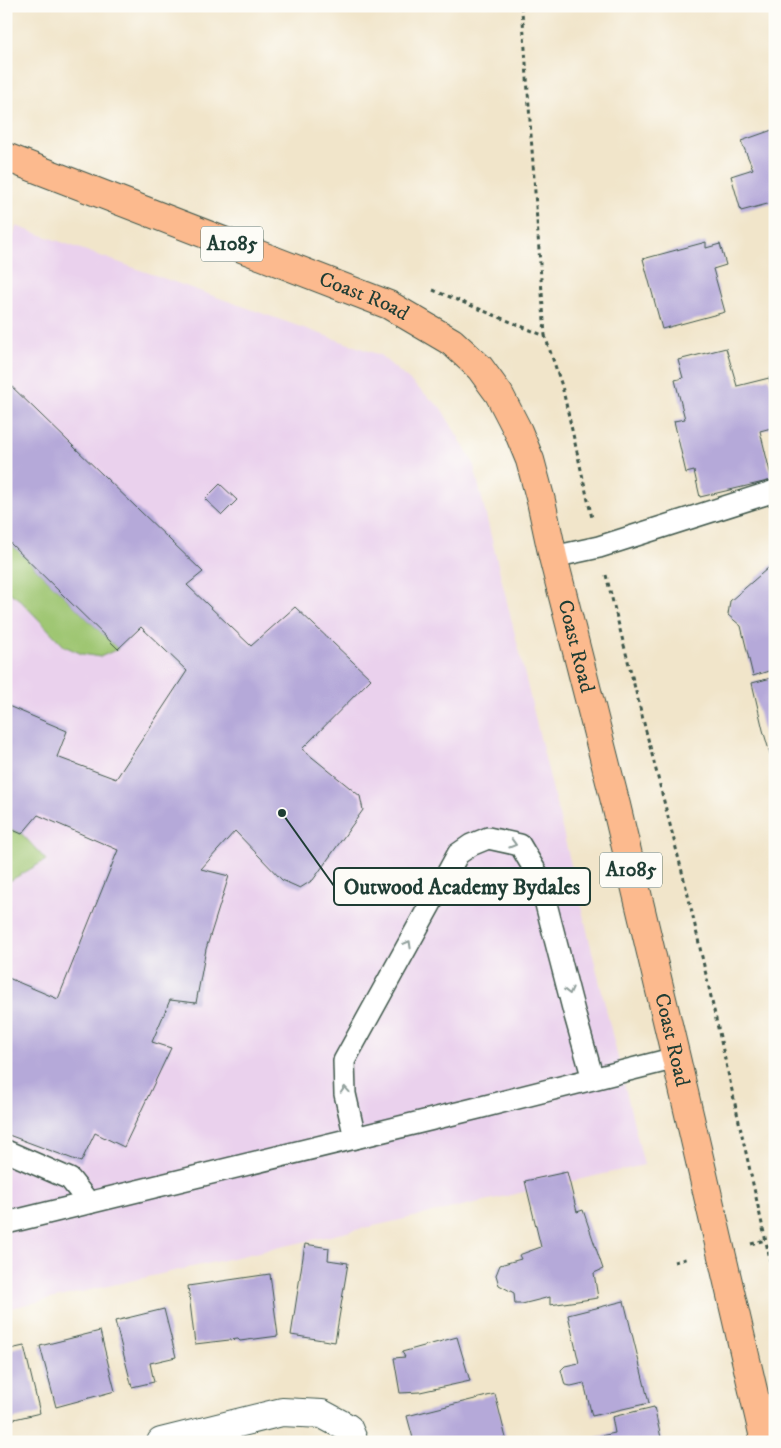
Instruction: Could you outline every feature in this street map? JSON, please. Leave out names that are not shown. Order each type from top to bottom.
[{"type":"main road","name":"Coast Road","points":[[6,157],[389,305],[452,342],[480,368],[499,394],[530,460],[616,805],[765,1442]]},
{"type":"street","points":[[161,1442],[282,1412],[322,1414],[348,1428],[354,1442]]},
{"type":"lane","points":[[553,558],[598,547],[775,491]]},
{"type":"lane","points":[[355,1138],[345,1094],[344,1061],[458,854],[471,845],[488,838],[520,845],[539,876],[593,1079]]},
{"type":"lane","points":[[6,1223],[676,1058]]},
{"type":"lane","points":[[6,1151],[70,1179],[89,1203]]},
{"type":"path","points":[[521,6],[544,336]]},
{"type":"path","points":[[562,386],[598,547],[689,899],[775,1282]]},
{"type":"shaded area","points":[[16,226],[380,355],[441,408],[473,462],[644,1165],[6,1309],[6,263]]},
{"type":"green space","points":[[6,539],[118,649],[100,657],[82,654],[64,646],[20,600],[6,590]]},
{"type":"green space","points":[[6,827],[22,834],[46,860],[6,883]]},
{"type":"building","points":[[775,129],[775,202],[741,211],[731,176],[753,169],[741,141]]},
{"type":"building","points":[[706,242],[706,248],[720,244],[726,265],[713,269],[725,312],[662,329],[643,259]]},
{"type":"building","points":[[726,348],[737,386],[769,378],[775,400],[775,427],[760,431],[772,480],[700,497],[694,471],[686,473],[674,421],[685,419],[675,380],[683,378],[678,360]]},
{"type":"building","points":[[6,381],[203,572],[187,585],[251,646],[295,607],[371,679],[302,749],[360,796],[363,810],[313,880],[300,888],[282,880],[235,831],[201,869],[229,876],[206,949],[196,1003],[170,1000],[152,1042],[171,1048],[124,1147],[95,1133],[81,1162],[6,1134],[6,977],[58,999],[118,850],[38,815],[22,834],[6,827],[6,705],[67,731],[57,757],[116,779],[187,671],[141,627],[118,649],[6,539]]},
{"type":"building","points":[[220,484],[237,500],[222,515],[205,499]]},
{"type":"building","points":[[775,562],[775,669],[753,676],[741,626],[728,615],[730,601]]},
{"type":"building","points":[[775,677],[775,767],[774,767],[752,683]]},
{"type":"building","points":[[567,1172],[577,1212],[583,1210],[603,1269],[594,1273],[598,1298],[550,1305],[550,1297],[515,1304],[514,1293],[499,1285],[496,1275],[500,1265],[521,1259],[519,1255],[541,1247],[525,1181]]},
{"type":"building","points":[[305,1244],[329,1248],[328,1260],[348,1263],[335,1342],[291,1335]]},
{"type":"building","points":[[270,1274],[278,1336],[195,1344],[188,1286]]},
{"type":"building","points":[[624,1301],[649,1403],[592,1416],[584,1383],[571,1386],[565,1385],[561,1370],[565,1366],[579,1363],[568,1315]]},
{"type":"building","points":[[164,1309],[176,1357],[150,1363],[154,1382],[132,1387],[115,1321]]},
{"type":"building","points":[[100,1331],[115,1391],[56,1407],[40,1346]]},
{"type":"building","points":[[457,1337],[470,1381],[420,1392],[400,1393],[394,1358],[405,1357],[402,1352]]},
{"type":"building","points":[[24,1346],[40,1413],[6,1421],[6,1350]]},
{"type":"building","points":[[495,1394],[506,1438],[493,1442],[414,1442],[407,1416]]},
{"type":"building","points":[[654,1407],[662,1442],[598,1442],[596,1437],[615,1433],[612,1417]]},
{"type":"place","name":"Outwood Academy Bydales","points":[[282,813]]}]
